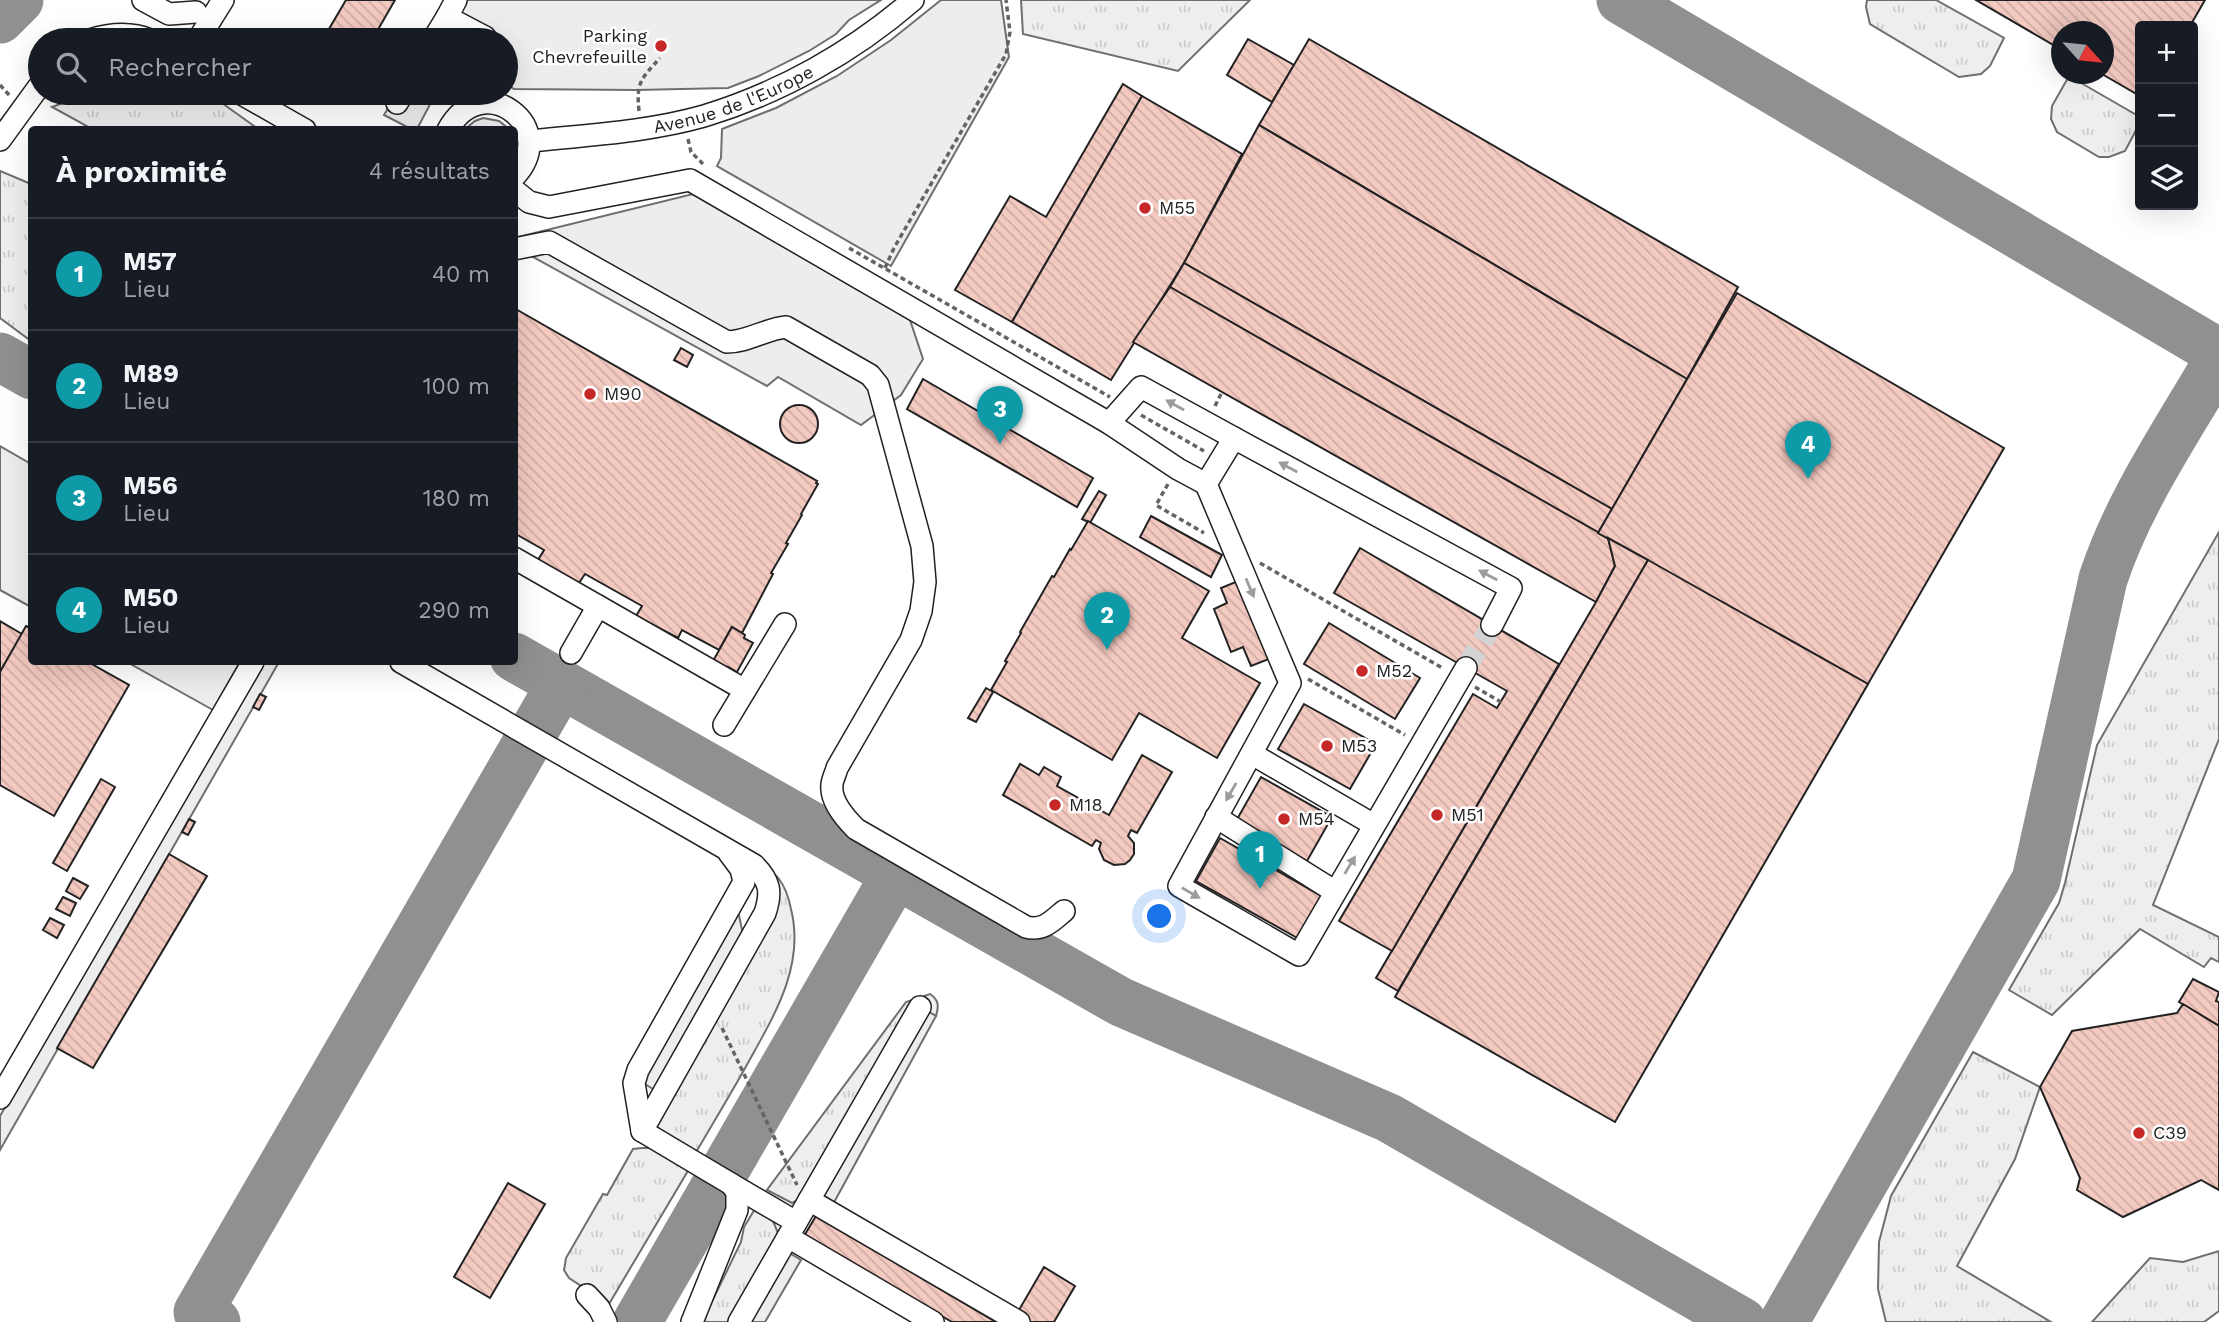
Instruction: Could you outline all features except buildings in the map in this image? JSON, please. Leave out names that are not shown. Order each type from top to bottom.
[{"type":"lane","points":[[143,0],[169,14],[197,6],[196,28]]},
{"type":"lane","points":[[204,28],[223,0]]},
{"type":"lane","name":"Avenue de l'Europe","points":[[529,141],[641,129],[702,116],[776,88],[856,43],[913,0]]},
{"type":"lane","points":[[440,28],[451,8],[474,28]]},
{"type":"lane","points":[[0,140],[28,102]]},
{"type":"lane","points":[[261,105],[298,126]]},
{"type":"lane","points":[[450,126],[463,110],[473,105]]},
{"type":"lane","points":[[503,105],[522,120],[527,131],[528,156],[518,173]]},
{"type":"lane","points":[[518,193],[529,202],[549,207],[690,180],[1109,423],[1178,469],[1206,484],[1290,683],[1179,886],[1298,955],[1466,668]]},
{"type":"lane","points":[[518,248],[549,242],[727,342],[741,342],[772,328],[786,327],[870,374],[878,385],[922,546],[925,582],[921,611],[914,632],[837,768],[832,785],[834,798],[845,818],[856,829],[1026,928],[1047,926],[1064,911]]},
{"type":"lane","points":[[1109,423],[1141,387],[1511,588],[1492,625]]},
{"type":"lane","points":[[1206,484],[1234,438]]},
{"type":"lane","points":[[518,560],[746,690]]},
{"type":"lane","points":[[571,653],[598,606]]},
{"type":"lane","points":[[724,726],[785,624]]},
{"type":"lane","points":[[0,1098],[251,665]]},
{"type":"lane","points":[[406,665],[727,850],[765,876],[769,888],[769,902],[765,913],[642,1131]]},
{"type":"lane","points":[[1252,754],[1374,825]]},
{"type":"lane","points":[[1216,817],[1335,891]]},
{"type":"lane","points":[[727,850],[741,869],[744,882],[638,1070],[634,1083],[642,1131],[731,1184],[792,1230],[933,1322]]},
{"type":"lane","points":[[739,1322],[792,1230],[804,1195],[920,1007]]},
{"type":"lane","points":[[692,1322],[737,1210],[737,1192],[731,1184]]},
{"type":"lane","points":[[804,1195],[1019,1322]]},
{"type":"lane","points":[[587,1295],[599,1308],[606,1322]]},
{"type":"path","points":[[885,268],[1006,54],[1010,32],[1006,0]]},
{"type":"path","points":[[641,129],[636,90],[660,58]]},
{"type":"path","points":[[1192,444],[1156,505],[1234,549]]},
{"type":"path","points":[[1308,679],[1422,744]]},
{"type":"path","points":[[712,1007],[804,1195]]},
{"type":"green space","points":[[1021,0],[1250,0],[1178,71],[1023,34]]},
{"type":"green space","points":[[1867,0],[1936,0],[2004,38],[1990,66],[1981,74],[1959,77],[1870,24]]},
{"type":"green space","points":[[2064,84],[2083,84],[2135,114],[2135,132],[2125,151],[2109,157],[2099,157],[2057,132],[2051,119],[2052,106]]},
{"type":"green space","points":[[225,105],[254,126],[87,126],[52,107]]},
{"type":"green space","points":[[483,118],[499,121],[505,126],[469,126]]},
{"type":"green space","points":[[0,171],[28,183],[28,339],[0,318]]},
{"type":"green space","points":[[2219,532],[2219,739],[2153,905],[2219,937],[2219,962],[2211,958],[2204,967],[2140,929],[2052,1015],[2009,990],[2059,903],[2097,745]]},
{"type":"green space","points":[[764,864],[781,882],[789,901],[794,930],[791,969],[768,1025],[695,1154],[659,1130],[656,1124],[773,909]]},
{"type":"green space","points":[[930,994],[938,1004],[936,1016],[911,1004],[797,1200],[792,1203],[767,1190],[906,1002]]},
{"type":"green space","points":[[1973,1052],[2040,1087],[2015,1159],[1957,1266],[2051,1322],[1886,1322],[1878,1289],[1879,1242],[1891,1196]]},
{"type":"green space","points":[[652,1148],[689,1169],[609,1304],[569,1278],[564,1270],[566,1258],[633,1149]]},
{"type":"green space","points":[[755,1209],[773,1221],[778,1233],[728,1322],[702,1322],[741,1242],[744,1227]]},
{"type":"green space","points":[[2219,1251],[2219,1311],[2204,1322],[2092,1322],[2150,1258],[2183,1262]]},
{"type":"shaded area","name":"Parking Chevrefeuille","points":[[457,0],[881,0],[849,20],[836,34],[809,51],[728,88],[518,89],[518,28],[436,28]]},
{"type":"shaded area","points":[[941,0],[1001,0],[1009,57],[891,266],[717,166],[721,158],[722,129],[776,108],[837,76],[891,40]]},
{"type":"shaded area","points":[[390,105],[430,105],[419,126],[405,126],[384,115]]},
{"type":"shaded area","points":[[693,194],[910,320],[923,359],[901,395],[861,425],[778,377],[767,386],[518,249],[518,237]]},
{"type":"shaded area","points":[[0,446],[28,462],[28,605],[0,590]]},
{"type":"shaded area","points":[[132,665],[238,665],[213,710]]},
{"type":"shaded area","points":[[259,665],[277,665],[0,1150],[0,1116]]},
{"type":"shaded area","points":[[737,906],[744,939],[659,1087],[653,1089],[643,1083],[642,1071]]},
{"type":"shaded area","points":[[920,1007],[936,1016],[832,1206],[813,1194]]},
{"type":"shaded area","points":[[781,1248],[801,1260],[765,1322],[739,1322]]},
{"type":"taxiway","points":[[0,19],[19,0]]},
{"type":"taxiway","points":[[1621,0],[2219,353]]},
{"type":"taxiway","points":[[0,357],[28,373]]},
{"type":"taxiway","points":[[1784,1322],[2036,880],[2103,579],[2140,493],[2219,359]]},
{"type":"taxiway","points":[[518,659],[1121,1002],[1389,1118],[1742,1322]]},
{"type":"taxiway","points":[[216,1322],[198,1312],[561,684]]},
{"type":"taxiway","points":[[637,1322],[896,874]]},
{"type":"tunnel","points":[[1466,668],[1492,625]]},
{"type":"place","name":"Parking Chevrefeuille","points":[[661,46]]},
{"type":"place","name":"M55","points":[[1145,208]]},
{"type":"place","name":"M90","points":[[590,394]]},
{"type":"place","name":"M56","points":[[1000,444]]},
{"type":"place","name":"M50","points":[[1808,479]]},
{"type":"place","name":"M89","points":[[1107,650]]},
{"type":"place","name":"M52","points":[[1362,671]]},
{"type":"place","name":"M53","points":[[1327,746]]},
{"type":"place","name":"M18","points":[[1055,805]]},
{"type":"place","name":"M51","points":[[1437,815]]},
{"type":"place","name":"M54","points":[[1284,819]]},
{"type":"place","name":"M57","points":[[1260,889]]},
{"type":"place","name":"C39","points":[[2139,1133]]}]
